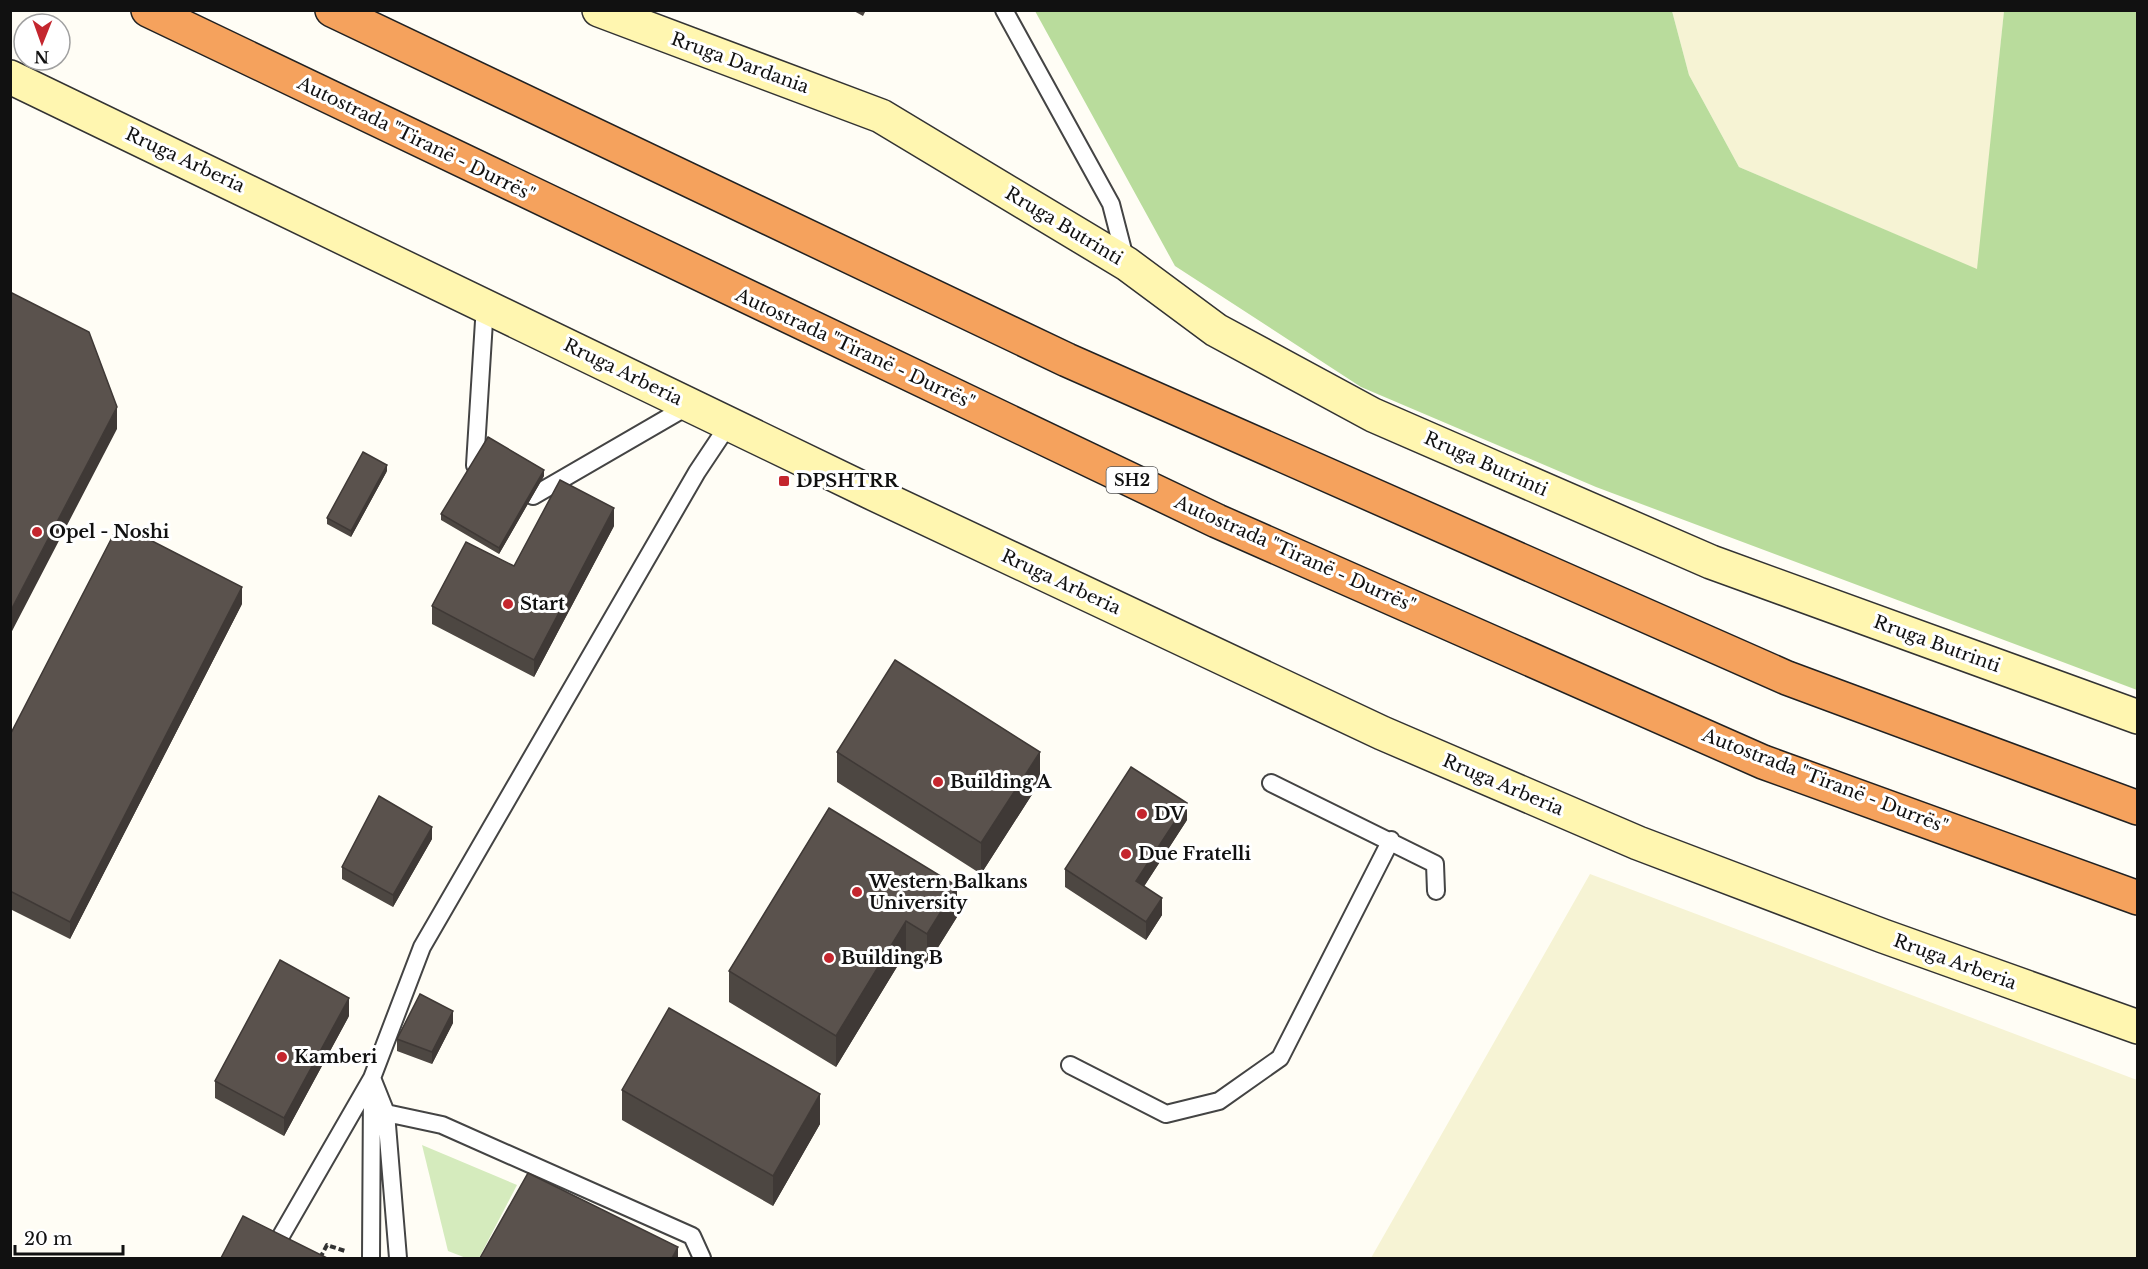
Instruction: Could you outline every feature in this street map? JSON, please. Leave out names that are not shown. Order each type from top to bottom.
[{"type":"highway","name":"Autostrada \"Tiranë - Durrës\"","points":[[148,10],[1217,521],[1763,762],[2138,898]]},
{"type":"highway","points":[[332,10],[1122,385],[1787,678],[2138,808]]},
{"type":"main road","name":"Rruga Dardania","points":[[599,10],[881,116]]},
{"type":"main road","name":"Rruga Arberia","points":[[10,77],[729,424],[1372,728],[1504,787],[1638,843],[1861,928],[2138,1027]]},
{"type":"main road","name":"Rruga Butrinti","points":[[881,116],[1126,264],[1216,330],[1373,415],[1711,562],[2138,717]]},
{"type":"lane","points":[[1004,10],[1111,204],[1126,264]]},
{"type":"lane","points":[[485,305],[474,465],[533,496],[690,405]]},
{"type":"lane","points":[[274,1248],[372,1078],[422,947],[697,472],[729,424]]},
{"type":"lane","points":[[1270,783],[1435,864],[1436,891]]},
{"type":"lane","points":[[1070,1065],[1166,1114],[1219,1101],[1280,1058],[1390,840]]},
{"type":"lane","points":[[372,1078],[386,1113],[398,1258]]},
{"type":"lane","points":[[371,1258],[372,1078]]},
{"type":"lane","points":[[386,1113],[442,1125],[692,1236],[702,1258]]},
{"type":"shaded area","points":[[1672,11],[2004,11],[1978,270],[1739,167],[1689,75]]},
{"type":"shaded area","points":[[1590,874],[2137,1080],[2137,1258],[1371,1258]]},
{"type":"green space","points":[[1035,11],[1672,11],[1689,75],[1739,167],[1977,269],[2004,11],[2137,11],[2137,690],[1596,487],[1361,387],[1175,266]]},
{"type":"green space","points":[[422,1145],[517,1185],[479,1258],[466,1258],[448,1251]]},
{"type":"building","name":"Opel - Noshi","points":[[10,292],[89,332],[117,407],[10,612]]},
{"type":"building","name":"Start","points":[[488,437],[544,470],[499,548],[441,514]]},
{"type":"building","points":[[363,452],[387,465],[351,531],[327,518]]},
{"type":"building","name":"Start","points":[[560,480],[614,508],[534,660],[432,606],[466,542],[514,566]]},
{"type":"building","points":[[119,524],[242,587],[70,922],[10,891],[10,735]]},
{"type":"building","name":"Building A","points":[[895,660],[1040,752],[981,843],[837,752]]},
{"type":"building","name":"Due Fratelli","points":[[1131,767],[1187,803],[1136,881],[1162,898],[1146,922],[1065,869]]},
{"type":"building","points":[[379,796],[432,827],[393,895],[342,867]]},
{"type":"building","name":"Building B","points":[[829,808],[957,886],[927,934],[906,921],[836,1036],[729,971]]},
{"type":"building","name":"Kamberi","points":[[280,960],[349,998],[284,1118],[215,1081]]},
{"type":"building","points":[[420,994],[453,1011],[432,1052],[397,1039]]},
{"type":"building","points":[[669,1008],[820,1094],[773,1176],[622,1090]]},
{"type":"building","points":[[528,1173],[678,1247],[672,1258],[480,1258]]},
{"type":"building","points":[[243,1216],[327,1258],[221,1258]]},
{"type":"place","name":"DPSHTRR","points":[[784,481]]},
{"type":"place","name":"Opel - Noshi","points":[[37,532]]},
{"type":"place","name":"Start","points":[[508,604]]},
{"type":"place","name":"Building A","points":[[938,782]]},
{"type":"place","name":"DV","points":[[1142,814]]},
{"type":"place","name":"Due Fratelli","points":[[1126,854]]},
{"type":"place","name":"Western Balkans University","points":[[857,892]]},
{"type":"place","name":"Building B","points":[[829,958]]},
{"type":"place","name":"Kamberi","points":[[282,1057]]}]
